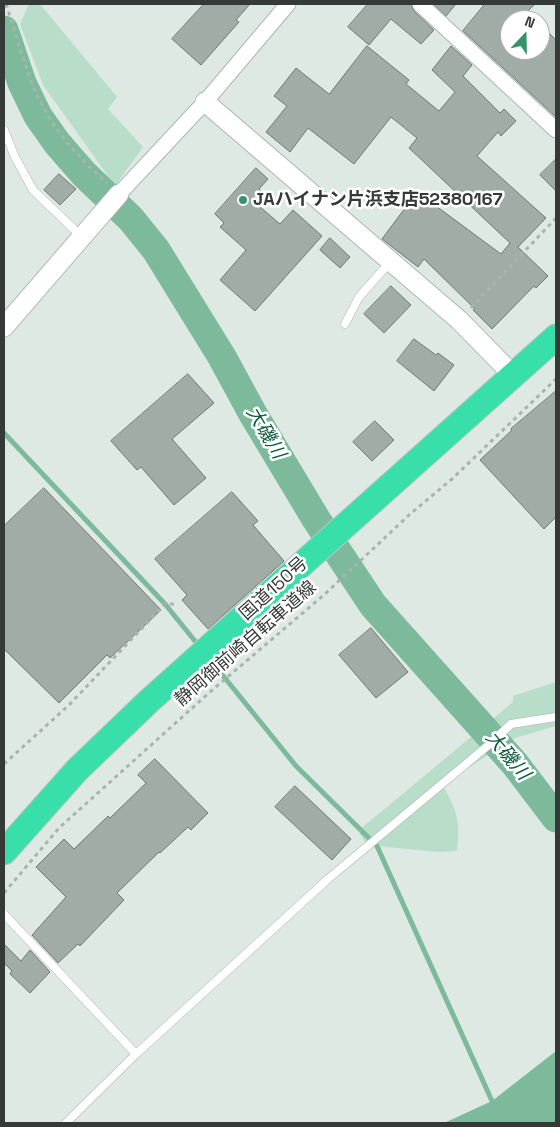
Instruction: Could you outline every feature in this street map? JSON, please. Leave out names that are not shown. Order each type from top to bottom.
[{"type":"highway","name":"国道150号","points":[[4,852],[77,770],[149,701],[556,337]]},
{"type":"street","points":[[4,328],[119,194],[205,102],[288,4]]},
{"type":"street","points":[[420,4],[556,130]]},
{"type":"street","points":[[205,102],[459,320],[513,376]]},
{"type":"lane","points":[[4,130],[15,157],[33,190],[83,237]]},
{"type":"lane","points":[[345,324],[359,297],[392,261]]},
{"type":"lane","points":[[66,1123],[136,1054],[328,879],[491,743],[510,724],[556,717]]},
{"type":"lane","points":[[4,914],[136,1054]]},
{"type":"path","points":[[6,4],[34,90],[59,133],[92,170],[119,194]]},
{"type":"path","points":[[459,320],[556,218]]},
{"type":"path","name":"静岡御前崎自転車道線","points":[[4,893],[59,828],[220,683],[325,594],[409,515],[452,479],[556,379]]},
{"type":"path","points":[[4,764],[69,705],[165,604],[174,604]]},
{"type":"shaded area","points":[[29,4],[40,4],[117,97],[108,109],[143,147],[115,186],[43,85],[20,24]]},
{"type":"shaded area","points":[[556,682],[556,726],[515,738],[471,766],[440,780],[450,799],[458,822],[457,851],[438,852],[367,845],[358,831],[513,702],[513,696]]},
{"type":"shaded area","points":[[556,1051],[556,1123],[444,1123],[492,1101]]},
{"type":"building","points":[[204,4],[250,4],[236,20],[239,22],[201,65],[172,39]]},
{"type":"building","points":[[368,4],[411,4],[414,11],[434,30],[421,44],[391,19],[369,45],[348,27]]},
{"type":"building","points":[[434,4],[456,4],[446,16]]},
{"type":"building","points":[[485,4],[535,4],[529,10],[500,10],[500,60],[550,60],[550,34],[556,40],[556,117],[463,31]]},
{"type":"building","points":[[367,46],[409,80],[406,84],[439,111],[455,92],[432,70],[451,46],[472,65],[463,76],[500,113],[504,109],[516,121],[501,136],[498,132],[477,156],[546,218],[518,247],[548,276],[536,288],[534,286],[492,329],[473,310],[475,309],[424,259],[418,267],[382,239],[417,192],[501,254],[510,243],[409,148],[417,138],[391,117],[354,164],[308,128],[290,152],[266,132],[287,106],[274,96],[296,68],[329,94]]},
{"type":"building","points":[[556,159],[556,191],[540,175]]},
{"type":"building","points":[[256,168],[268,179],[259,189],[268,197],[259,206],[280,224],[293,210],[322,236],[255,311],[220,280],[246,250],[220,227],[224,223],[215,214]]},
{"type":"building","points":[[59,174],[76,189],[60,205],[44,190]]},
{"type":"building","points":[[330,238],[350,257],[340,268],[320,250]]},
{"type":"building","points":[[391,286],[411,305],[384,333],[364,314]]},
{"type":"building","points":[[414,339],[454,365],[434,391],[397,361]]},
{"type":"building","points":[[188,374],[214,403],[172,439],[206,478],[174,505],[141,467],[137,470],[111,441]]},
{"type":"building","points":[[556,391],[556,517],[544,529],[480,460],[511,429]]},
{"type":"building","points":[[375,421],[394,440],[372,461],[353,442]]},
{"type":"building","points":[[44,488],[161,610],[110,658],[107,655],[59,703],[4,649],[4,526]]},
{"type":"building","points":[[232,492],[258,521],[253,525],[284,561],[208,629],[182,600],[187,595],[155,559]]},
{"type":"building","points":[[371,628],[408,672],[376,698],[339,655]]},
{"type":"building","points":[[155,759],[208,813],[191,830],[188,827],[159,852],[117,893],[124,900],[80,946],[78,944],[58,963],[32,935],[66,897],[36,867],[64,839],[74,849],[108,816],[110,818],[146,783],[138,775]]},
{"type":"building","points":[[295,786],[351,839],[332,860],[275,807]]},
{"type":"building","points":[[4,944],[21,961],[30,950],[50,972],[30,993],[10,974],[12,971],[4,963]]},
{"type":"waterway","name":"大磯川","points":[[4,30],[22,83],[38,116],[57,143],[84,174],[131,219],[156,250],[222,357],[253,414],[316,519],[373,605],[515,764],[556,818]]},
{"type":"waterway","points":[[4,433],[165,604],[199,646]]},
{"type":"waterway","points":[[208,657],[296,766],[377,846],[492,1101]]},
{"type":"place","name":"JAハイナン片浜支店52380167","points":[[243,200]]}]
